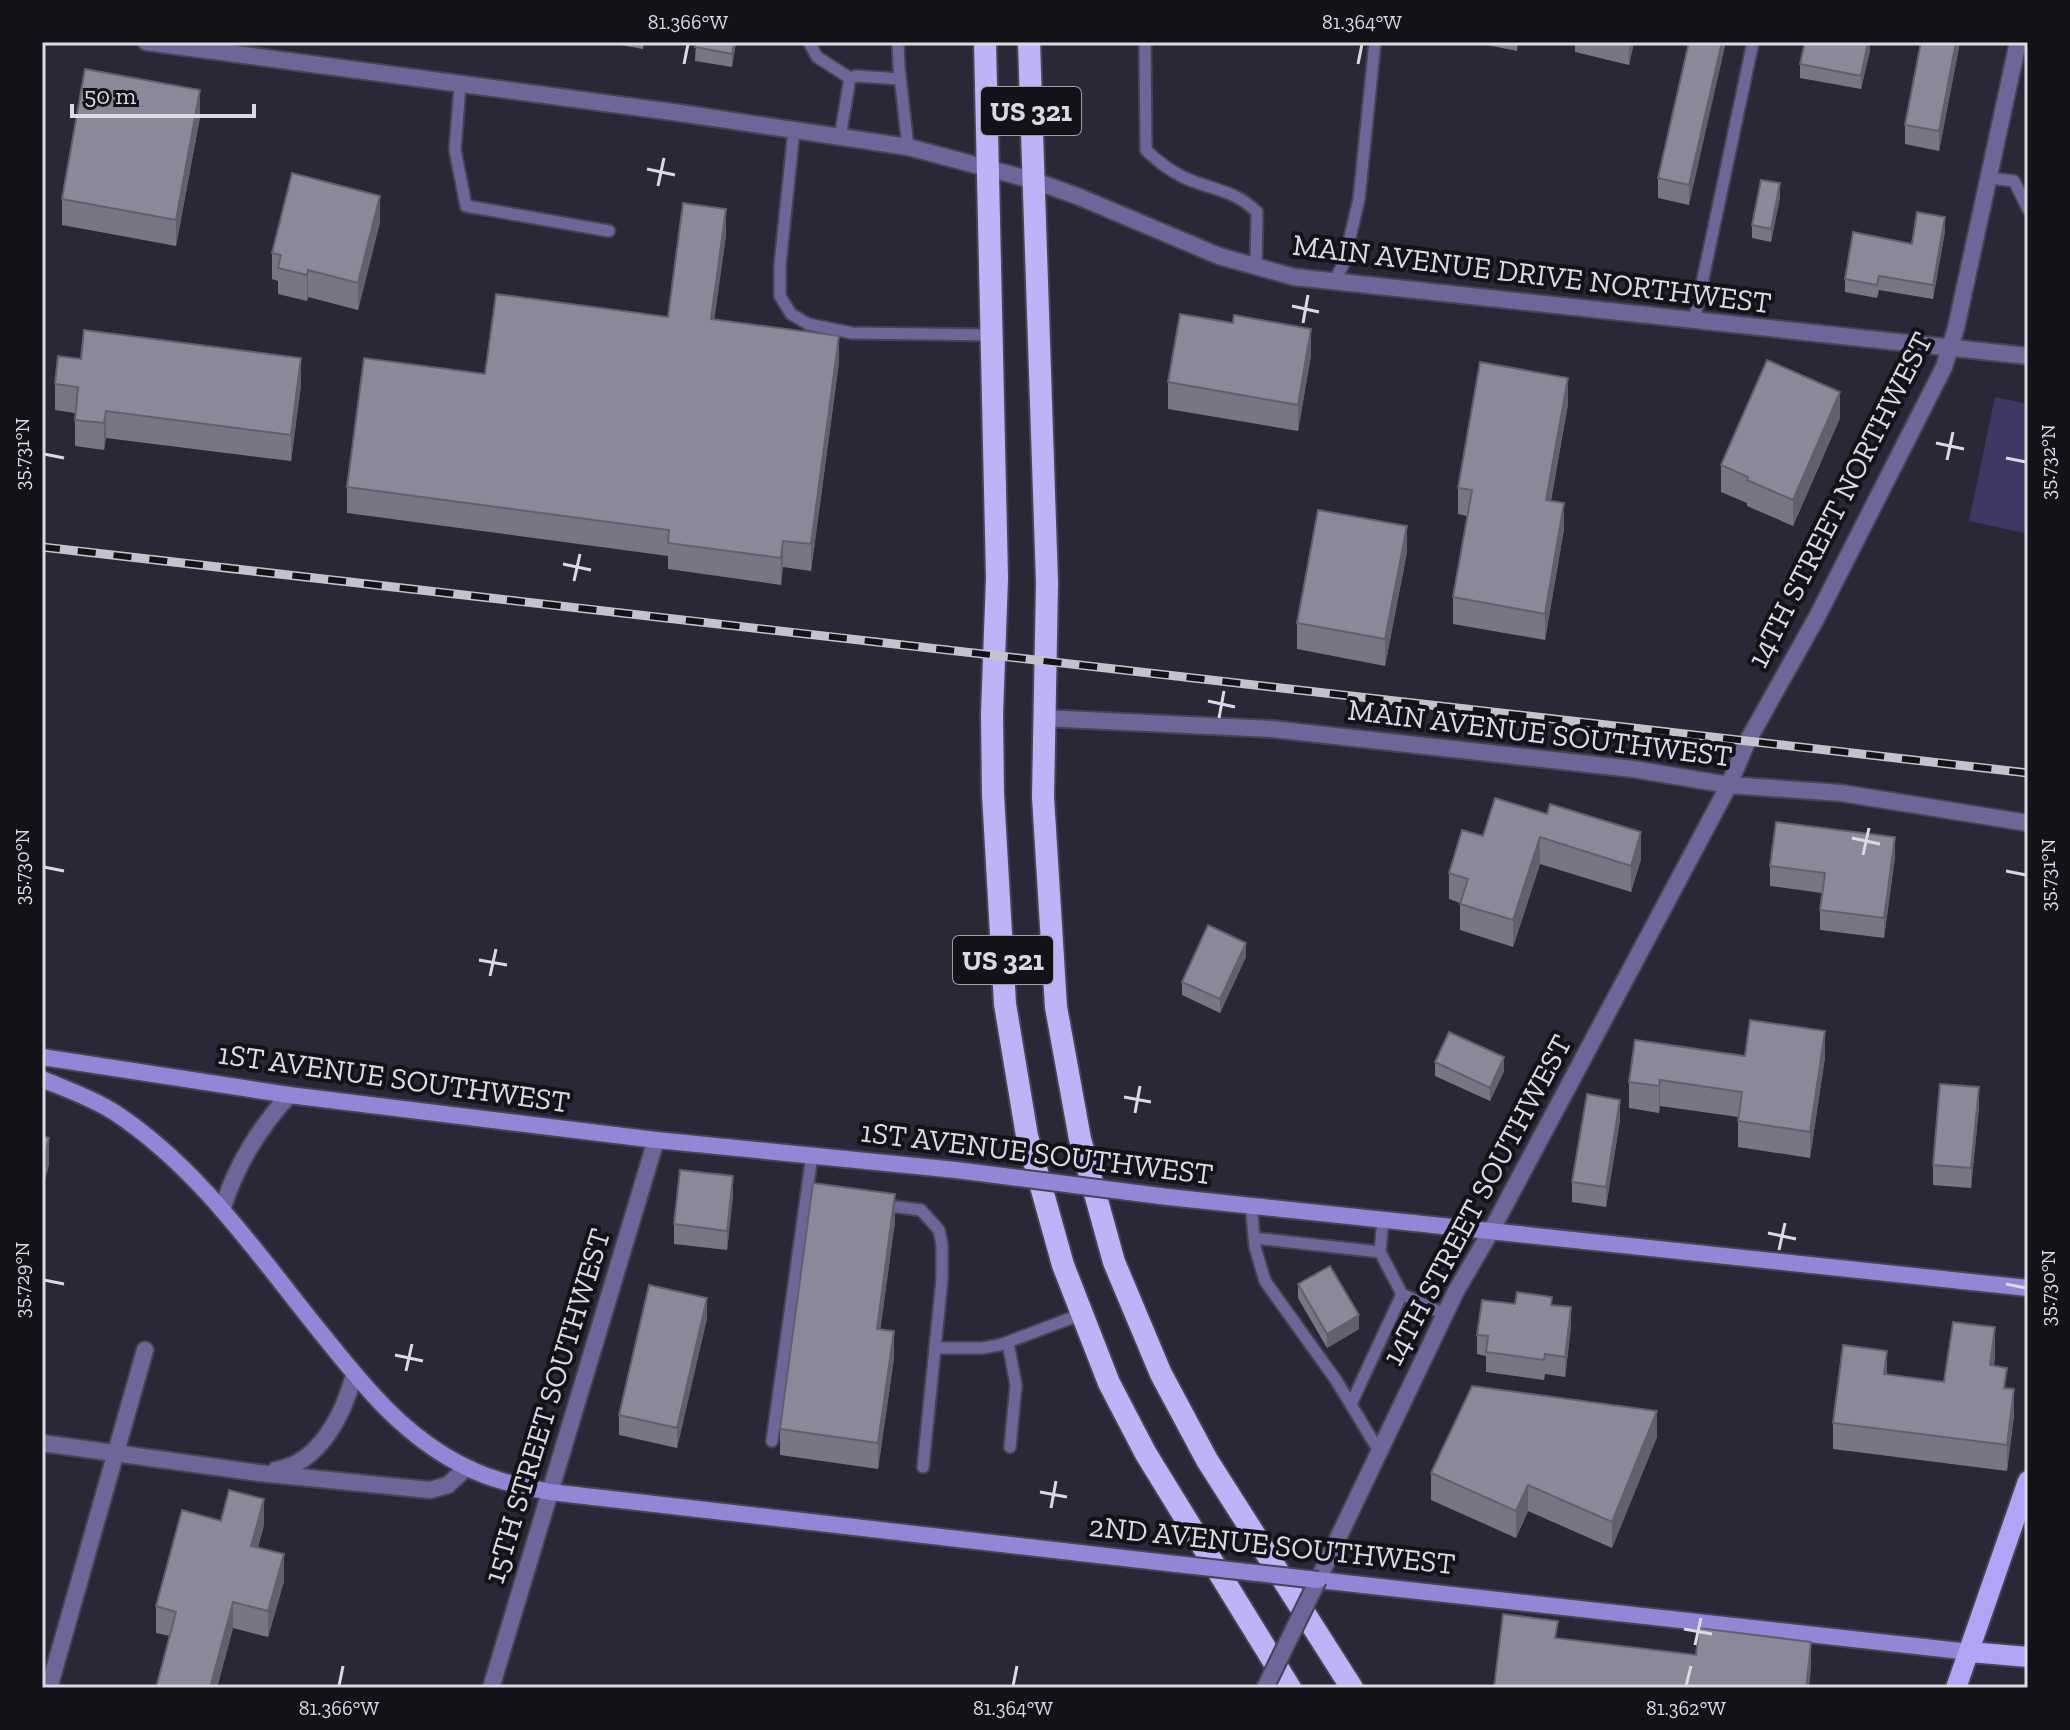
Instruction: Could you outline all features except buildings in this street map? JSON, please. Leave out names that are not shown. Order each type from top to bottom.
[{"type":"highway","name":"US 321","points":[[985,42],[997,578],[992,714],[993,794],[1005,1004],[1027,1136],[1063,1265],[1109,1383],[1146,1454],[1290,1688]]},
{"type":"highway","name":"US 321","points":[[1029,42],[1047,583],[1043,797],[1056,1007],[1080,1139],[1114,1262],[1161,1374],[1207,1460],[1352,1688]]},
{"type":"main road","name":"1ST AVENUE SOUTHWEST","points":[[42,1057],[289,1095],[656,1140],[956,1170],[1490,1233],[1680,1250],[2028,1288]]},
{"type":"main road","name":"2ND AVENUE SOUTHWEST","points":[[42,1079],[111,1111],[186,1170],[386,1411],[425,1442],[466,1468],[497,1480],[550,1492],[2028,1657]]},
{"type":"main road","points":[[1956,1688],[2028,1481]]},
{"type":"street","name":"MAIN AVENUE DRIVE NORTHWEST","points":[[146,42],[908,147],[1032,180],[1256,268],[1333,283],[2028,356]]},
{"type":"street","name":"14TH STREET NORTHWEST","points":[[1747,742],[1817,617],[1944,367],[1951,348],[2018,42]]},
{"type":"street","name":"MAIN AVENUE SOUTHWEST","points":[[1043,718],[1272,729],[1633,769],[1729,785],[1841,793],[2028,823]]},
{"type":"street","name":"14TH STREET SOUTHWEST","points":[[1265,1688],[1444,1314],[1729,785],[1747,742]]},
{"type":"street","points":[[222,1210],[241,1159],[263,1124],[289,1095]]},
{"type":"street","name":"15TH STREET SOUTHWEST","points":[[491,1688],[656,1140]]},
{"type":"street","points":[[49,1688],[145,1350]]},
{"type":"street","points":[[259,1473],[294,1465],[316,1447],[332,1429],[348,1397],[354,1375]]},
{"type":"street","points":[[42,1443],[259,1473],[430,1490],[448,1485],[466,1468]]},
{"type":"lane","points":[[809,42],[817,57],[850,78]]},
{"type":"lane","points":[[898,42],[908,147]]},
{"type":"lane","points":[[1145,42],[1146,150],[1184,178],[1245,200],[1257,212],[1256,268]]},
{"type":"lane","points":[[1333,283],[1344,263],[1359,199],[1375,42]]},
{"type":"lane","points":[[1694,321],[1753,42]]},
{"type":"lane","points":[[850,78],[900,79]]},
{"type":"lane","points":[[840,137],[850,78]]},
{"type":"lane","points":[[460,85],[455,150],[466,206],[609,231]]},
{"type":"lane","points":[[794,130],[780,265],[780,296],[791,314],[808,324],[852,333],[992,335]]},
{"type":"lane","points":[[1989,178],[2014,181],[2028,209]]},
{"type":"lane","points":[[772,1441],[812,1155]]},
{"type":"lane","points":[[806,1198],[821,1200]]},
{"type":"lane","points":[[865,1204],[921,1210],[939,1230],[942,1279],[923,1467]]},
{"type":"lane","points":[[1251,1205],[1254,1238],[1265,1281],[1351,1404],[1379,1451]]},
{"type":"lane","points":[[1383,1219],[1380,1252],[1402,1294],[1444,1314]]},
{"type":"lane","points":[[1254,1238],[1380,1252]]},
{"type":"lane","points":[[1351,1404],[1402,1294]]},
{"type":"lane","points":[[935,1348],[982,1348],[1008,1343],[1082,1314]]},
{"type":"lane","points":[[1008,1343],[1016,1385],[1010,1447]]},
{"type":"shaded area","points":[[1995,397],[2028,404],[2028,534],[1969,521]]},
{"type":"railway","points":[[42,547],[2028,773]]}]
